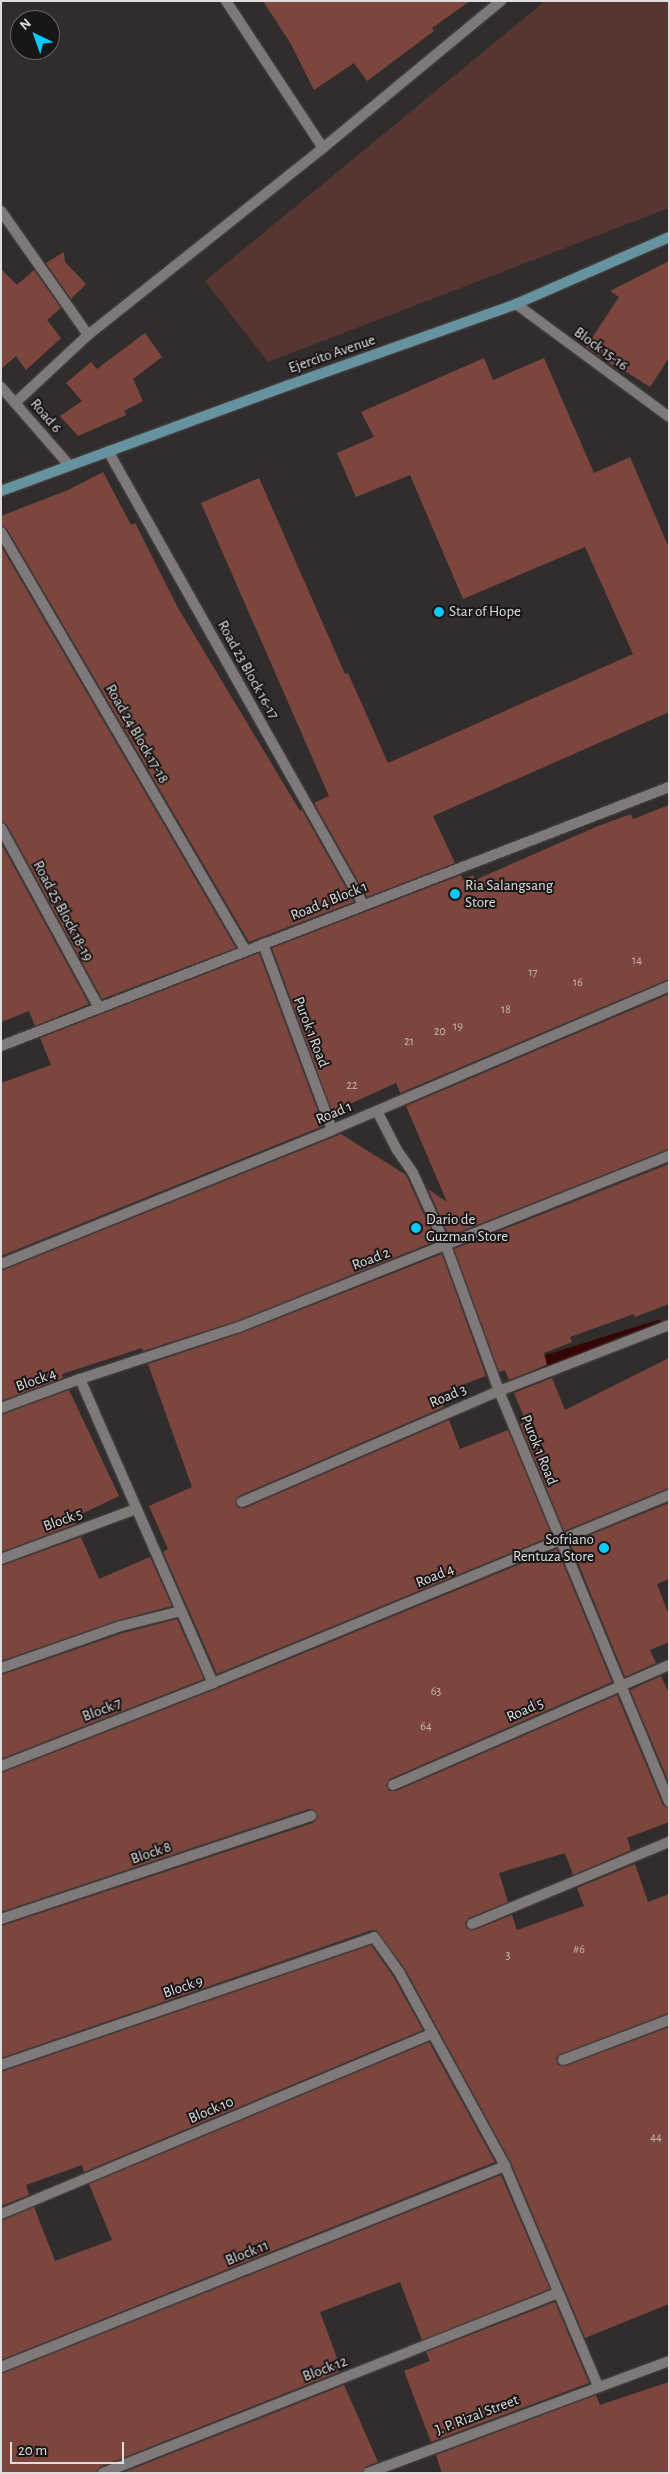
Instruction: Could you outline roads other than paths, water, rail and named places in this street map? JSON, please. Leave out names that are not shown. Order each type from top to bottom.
[{"type":"main road","name":"Ejercito Avenue","points":[[1,491],[516,304],[669,237]]},
{"type":"street","points":[[226,1],[323,148]]},
{"type":"street","points":[[15,403],[88,335],[323,148],[501,1]]},
{"type":"street","points":[[1,210],[88,335]]},
{"type":"street","name":"Block 15-16","points":[[516,304],[669,417]]},
{"type":"street","name":"Road 6","points":[[1,387],[69,465]]},
{"type":"street","name":"Road 23 Block 16-17","points":[[108,451],[363,904]]},
{"type":"street","name":"Road 24 Block 17-18","points":[[1,532],[246,950]]},
{"type":"street","name":"Road 4 Block 1","points":[[1,1046],[363,904],[669,787]]},
{"type":"street","name":"Road 25 Block 18-19","points":[[1,828],[99,1008]]},
{"type":"street","name":"Purok 1 Road","points":[[263,944],[332,1130]]},
{"type":"street","name":"Road 1","points":[[5,1263],[378,1111],[669,986]]},
{"type":"street","name":"Purok 1 Road","points":[[378,1111],[397,1150],[413,1173],[446,1246],[499,1391],[669,1802]]},
{"type":"street","name":"Road 2","points":[[80,1379],[239,1328],[669,1156]]},
{"type":"street","name":"Road 3","points":[[242,1502],[499,1391],[669,1325]]},
{"type":"street","points":[[80,1379],[214,1683]]},
{"type":"street","name":"Block 4","points":[[1,1408],[80,1379]]},
{"type":"street","name":"Road 4","points":[[214,1683],[669,1495]]},
{"type":"street","name":"Block 5","points":[[1,1559],[136,1509]]},
{"type":"street","points":[[1,1668],[121,1626],[181,1611]]},
{"type":"street","name":"Road 5","points":[[393,1785],[669,1665]]},
{"type":"street","name":"Block 7","points":[[1,1766],[214,1683]]},
{"type":"street","name":"Block 8","points":[[1,1920],[311,1816]]},
{"type":"street","points":[[472,1924],[669,1842]]},
{"type":"street","name":"Block 9","points":[[1,2065],[374,1938],[399,1972],[433,2033]]},
{"type":"street","points":[[563,2060],[669,2020]]},
{"type":"street","points":[[433,2033],[505,2166],[598,2386]]},
{"type":"street","name":"Block 10","points":[[1,2214],[433,2033]]},
{"type":"street","name":"Block 11","points":[[1,2368],[505,2166]]},
{"type":"street","name":"Block 12","points":[[103,2473],[558,2293]]},
{"type":"street","name":"J. P. Rizal Street","points":[[368,2473],[669,2361]]},
{"type":"waterway","points":[[533,1364],[658,1325]]},
{"type":"place","name":"Star of Hope","points":[[439,612]]},
{"type":"place","name":"Ria Salangsang Store","points":[[455,894]]},
{"type":"place","name":"Dario de Guzman Store","points":[[416,1228]]},
{"type":"place","name":"Sofriano Rentuza Store","points":[[604,1548]]}]
